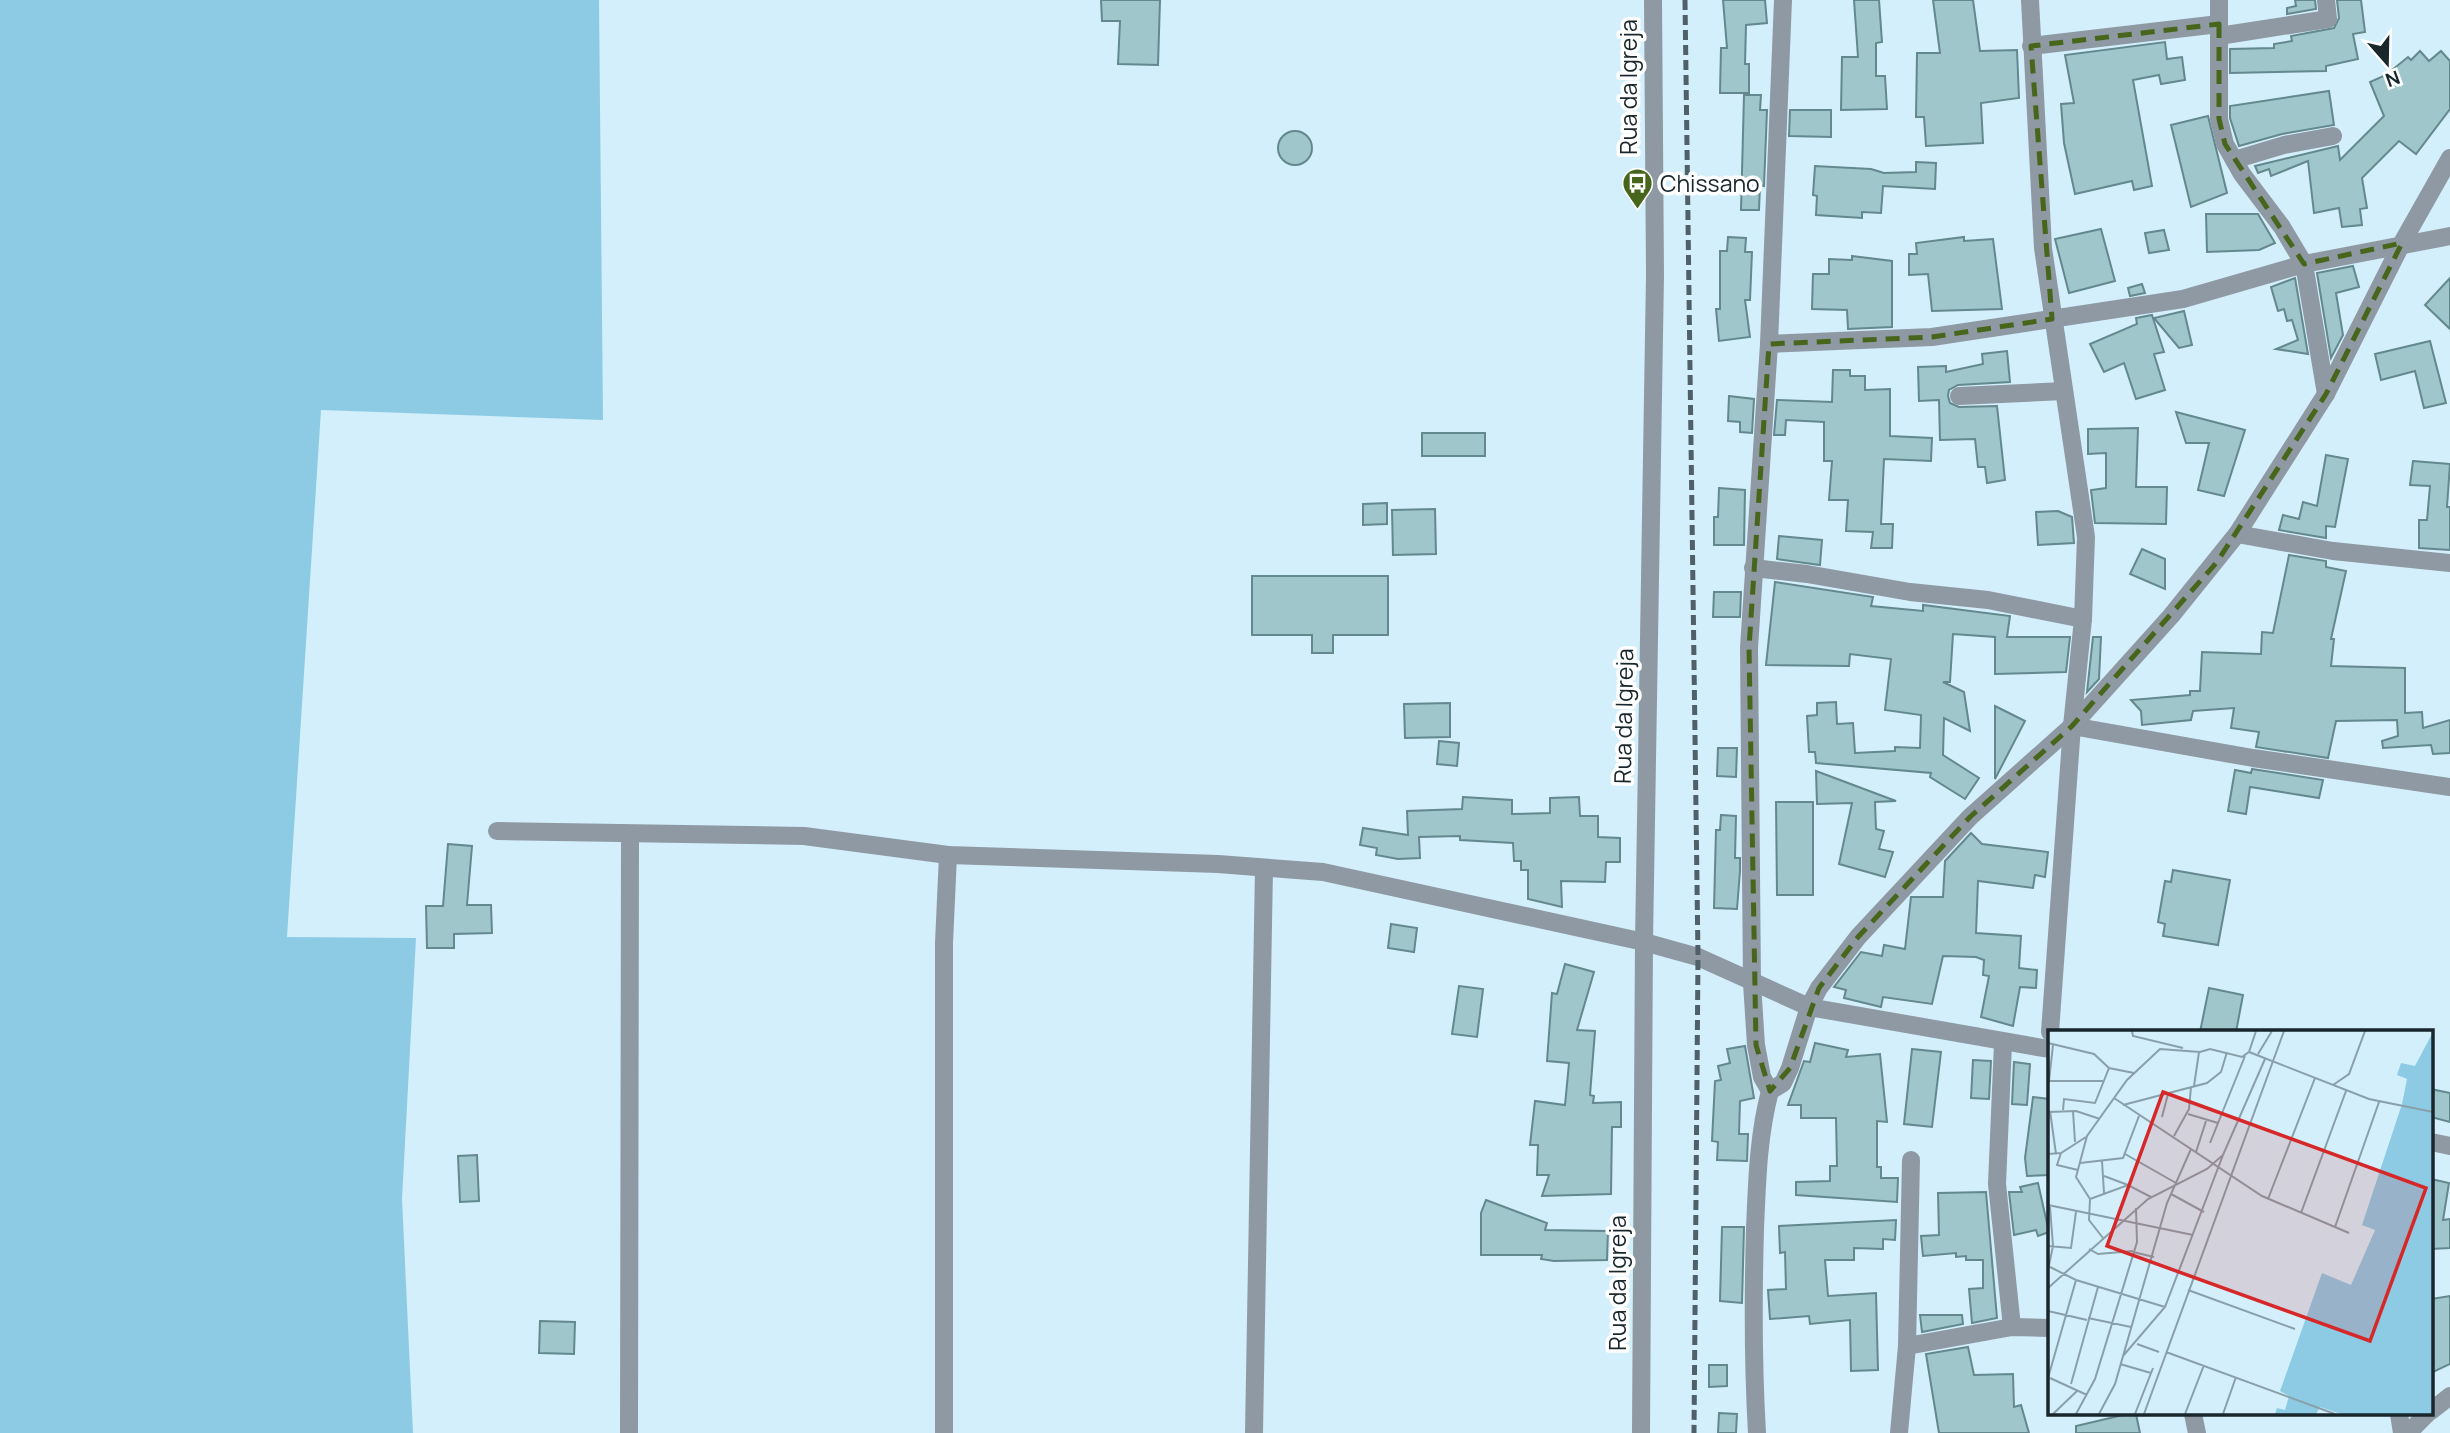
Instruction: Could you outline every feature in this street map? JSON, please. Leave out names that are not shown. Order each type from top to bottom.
[{"type":"street","name":"Rua da Igreja","points":[[1641,1433],[1644,942],[1655,275],[1653,0]]},
{"type":"street","points":[[1757,1433],[1752,1360],[1755,1234],[1760,1141],[1770,1091],[1762,1077],[1756,1045],[1748,828],[1753,568],[1769,344],[1783,0]]},
{"type":"street","points":[[2030,0],[2043,248],[2086,537],[2083,619],[2072,726],[2050,1030]]},
{"type":"street","points":[[2218,0],[2219,119],[2225,144],[2304,264],[2326,394]]},
{"type":"street","points":[[2031,46],[2328,19],[2326,0]]},
{"type":"street","points":[[2234,160],[2284,145],[2333,136]]},
{"type":"street","points":[[1770,1091],[1783,1083],[1809,1007],[1819,988],[1858,937],[1970,817],[2072,726],[2171,616],[2237,534],[2326,394],[2402,243],[2450,158]]},
{"type":"street","points":[[1769,344],[1932,337],[2183,299],[2304,264],[2402,243],[2450,236]]},
{"type":"street","points":[[1959,396],[2064,391]]},
{"type":"street","points":[[2237,534],[2333,551],[2450,563]]},
{"type":"street","points":[[1753,568],[1807,574],[1910,592],[1988,600],[2083,619]]},
{"type":"street","points":[[2072,726],[2253,758],[2450,788]]},
{"type":"street","points":[[497,831],[804,836],[948,855],[1323,872],[1644,942],[1698,957],[1809,1007],[2048,1049]]},
{"type":"street","points":[[629,1433],[630,835]]},
{"type":"street","points":[[943,1433],[944,957],[948,855]]},
{"type":"street","points":[[1254,1433],[1264,868]]},
{"type":"street","points":[[2003,1043],[1997,1184],[2012,1327]]},
{"type":"street","points":[[2432,1142],[2450,1146]]},
{"type":"street","points":[[1899,1433],[1908,1346],[1910,1160]]},
{"type":"street","points":[[1908,1346],[2012,1327],[2048,1328]]},
{"type":"street","points":[[2432,1410],[2450,1396]]},
{"type":"street","points":[[2408,1433],[2425,1416]]},
{"type":"highlighted area","points":[[2219,24],[2219,119],[2225,144],[2304,264],[2402,243],[2326,394],[2217,562],[2072,726],[1970,817],[1858,937],[1819,988],[1790,1068],[1770,1091],[1756,1045],[1749,648],[1769,344],[1932,337],[2052,319],[2031,46]]},
{"type":"shaded area","points":[[0,0],[599,0],[603,420],[321,410],[287,937],[416,938],[402,1199],[413,1433],[0,1433]]},
{"type":"building","points":[[1101,0],[1160,0],[1158,65],[1118,64],[1120,21],[1102,21]]},
{"type":"building","points":[[1723,0],[1765,0],[1767,23],[1746,25],[1745,64],[1749,64],[1749,93],[1720,93],[1721,48],[1727,48]]},
{"type":"building","points":[[1854,0],[1879,0],[1882,42],[1876,43],[1876,76],[1885,76],[1887,109],[1841,110],[1842,57],[1858,57]]},
{"type":"building","points":[[1933,0],[1973,0],[1980,51],[2017,50],[2019,98],[1981,103],[1983,143],[1926,146],[1924,117],[1916,117],[1917,53],[1940,53]]},
{"type":"building","points":[[2295,0],[2315,0],[2316,9],[2287,14],[2287,8],[2296,6]]},
{"type":"building","points":[[2337,0],[2361,0],[2365,32],[2353,34],[2358,59],[2326,66],[2326,71],[2230,73],[2230,49],[2274,48],[2274,44],[2292,41],[2291,36],[2334,28],[2339,18]]},
{"type":"building","points":[[2165,42],[2167,59],[2182,57],[2185,80],[2161,84],[2159,75],[2133,80],[2152,186],[2134,190],[2132,181],[2075,194],[2064,143],[2061,104],[2074,103],[2065,55]]},
{"type":"building","points":[[2420,51],[2429,61],[2441,51],[2450,61],[2450,109],[2416,154],[2399,141],[2362,178],[2367,208],[2360,209],[2362,225],[2342,227],[2339,208],[2314,213],[2308,161],[2271,176],[2269,169],[2258,173],[2255,166],[2338,146],[2340,160],[2384,116],[2370,82],[2386,75],[2408,57],[2411,60]]},
{"type":"building","points":[[2329,91],[2334,125],[2282,134],[2239,146],[2230,118],[2230,106]]},
{"type":"building","points":[[1744,95],[1761,95],[1760,110],[1767,110],[1764,186],[1760,185],[1759,210],[1741,210]]},
{"type":"building","points":[[1790,110],[1831,110],[1831,137],[1789,136]]},
{"type":"building","points":[[2208,116],[2227,193],[2191,207],[2171,125]]},
{"type":"building","points":[[1295,131],[1307,136],[1312,148],[1307,160],[1295,165],[1283,160],[1278,148],[1283,136]]},
{"type":"building","points":[[1916,162],[1936,163],[1935,189],[1883,186],[1881,213],[1862,212],[1862,218],[1816,215],[1817,196],[1813,195],[1815,166],[1871,169],[1884,173],[1916,172]]},
{"type":"building","points":[[2206,214],[2258,214],[2275,243],[2259,250],[2207,252]]},
{"type":"building","points":[[2101,229],[2115,281],[2069,293],[2055,239]]},
{"type":"building","points":[[2164,230],[2169,250],[2149,253],[2145,233]]},
{"type":"building","points":[[1728,237],[1746,238],[1745,252],[1752,252],[1750,300],[1745,300],[1750,337],[1719,341],[1716,309],[1720,309],[1720,251],[1727,251]]},
{"type":"building","points":[[1964,237],[1964,241],[1993,239],[2002,309],[1932,311],[1928,274],[1909,275],[1909,254],[1917,254],[1916,243]]},
{"type":"building","points":[[1852,256],[1892,261],[1892,327],[1848,329],[1847,310],[1812,309],[1813,274],[1829,274],[1829,259],[1852,260]]},
{"type":"building","points":[[2353,266],[2359,287],[2336,293],[2343,335],[2331,358],[2317,273]]},
{"type":"building","points":[[2295,278],[2308,354],[2276,349],[2298,340],[2292,320],[2287,321],[2284,309],[2278,311],[2271,287]]},
{"type":"building","points":[[2450,278],[2450,329],[2425,305]]},
{"type":"building","points":[[2142,284],[2145,293],[2130,296],[2128,288]]},
{"type":"building","points":[[2184,311],[2192,345],[2179,348],[2154,318]]},
{"type":"building","points":[[2152,315],[2164,352],[2154,354],[2165,390],[2136,399],[2124,363],[2104,372],[2090,344],[2137,324],[2136,318]]},
{"type":"building","points":[[2430,341],[2446,403],[2424,408],[2415,371],[2381,380],[2375,354]]},
{"type":"building","points":[[2007,351],[2010,382],[1958,385],[1949,390],[1948,396],[1950,403],[1959,407],[1997,406],[2005,480],[1987,483],[1985,467],[1978,467],[1975,439],[1940,440],[1939,400],[1919,401],[1918,367],[1946,366],[1946,372],[1983,364],[1982,354]]},
{"type":"building","points":[[1833,370],[1850,370],[1850,376],[1865,376],[1865,390],[1890,389],[1890,436],[1932,438],[1931,461],[1884,459],[1881,524],[1893,524],[1892,548],[1871,548],[1873,532],[1846,531],[1848,500],[1829,500],[1832,461],[1824,461],[1824,422],[1786,420],[1785,435],[1774,435],[1777,400],[1832,402]]},
{"type":"building","points":[[1729,396],[1754,399],[1752,433],[1740,432],[1740,422],[1728,421]]},
{"type":"building","points":[[2176,412],[2245,430],[2224,496],[2198,490],[2209,443],[2186,443]]},
{"type":"building","points":[[2138,428],[2136,487],[2167,487],[2166,524],[2095,523],[2091,490],[2106,488],[2106,453],[2088,454],[2088,429]]},
{"type":"building","points":[[1422,433],[1485,433],[1485,456],[1422,456]]},
{"type":"building","points":[[2326,455],[2348,459],[2335,527],[2326,526],[2326,538],[2279,530],[2283,515],[2299,519],[2303,502],[2317,506]]},
{"type":"building","points":[[2413,461],[2450,464],[2447,507],[2450,507],[2450,550],[2419,548],[2419,520],[2427,520],[2430,486],[2410,485]]},
{"type":"building","points":[[1719,488],[1745,490],[1744,545],[1714,545],[1714,517],[1718,517]]},
{"type":"building","points":[[1387,503],[1387,524],[1363,525],[1363,504]]},
{"type":"building","points":[[1435,509],[1436,554],[1393,555],[1392,510]]},
{"type":"building","points":[[2058,511],[2072,517],[2074,543],[2038,545],[2036,512]]},
{"type":"building","points":[[1779,536],[1822,540],[1820,565],[1777,559]]},
{"type":"building","points":[[2142,549],[2165,559],[2165,589],[2130,574]]},
{"type":"building","points":[[2289,555],[2326,561],[2326,567],[2346,571],[2331,639],[2334,639],[2331,666],[2405,668],[2405,713],[2422,712],[2423,728],[2450,720],[2450,753],[2433,754],[2431,745],[2383,748],[2382,741],[2398,736],[2397,720],[2336,721],[2328,758],[2256,747],[2259,732],[2231,728],[2234,708],[2193,711],[2191,720],[2142,725],[2141,711],[2131,700],[2190,695],[2190,691],[2200,691],[2202,652],[2261,654],[2262,632],[2273,633]]},
{"type":"building","points":[[1252,576],[1388,576],[1388,635],[1333,635],[1333,653],[1312,653],[1312,635],[1252,635]]},
{"type":"building","points":[[1775,582],[1873,597],[1871,606],[1923,611],[1923,605],[2010,616],[2007,637],[2070,637],[2066,672],[1995,674],[1995,637],[1953,634],[1950,682],[1943,682],[1964,692],[1970,731],[1944,718],[1943,755],[1979,778],[1965,799],[1930,777],[1931,773],[1816,763],[1815,752],[1809,752],[1807,716],[1817,715],[1817,703],[1836,702],[1837,724],[1853,723],[1855,753],[1895,751],[1895,747],[1920,748],[1921,715],[1885,710],[1891,659],[1850,654],[1849,666],[1766,665]]},
{"type":"building","points":[[1714,592],[1741,592],[1740,617],[1713,617]]},
{"type":"building","points":[[2093,637],[2101,637],[2099,679],[2087,692]]},
{"type":"building","points":[[1450,703],[1450,737],[1405,738],[1404,704]]},
{"type":"building","points":[[1995,706],[2025,721],[1995,779]]},
{"type":"building","points":[[1439,741],[1459,743],[1457,766],[1437,764]]},
{"type":"building","points":[[1718,748],[1737,748],[1736,777],[1717,776]]},
{"type":"building","points":[[2252,769],[2323,780],[2319,798],[2250,787],[2246,814],[2228,811],[2235,770],[2251,773]]},
{"type":"building","points":[[1816,771],[1896,801],[1875,802],[1876,829],[1884,831],[1879,849],[1893,852],[1885,877],[1839,864],[1852,803],[1817,804]]},
{"type":"building","points":[[1463,797],[1512,800],[1512,814],[1550,813],[1550,798],[1579,797],[1580,816],[1598,816],[1598,837],[1620,838],[1620,862],[1606,862],[1605,882],[1561,881],[1562,907],[1528,899],[1528,870],[1521,870],[1521,861],[1514,861],[1513,843],[1460,840],[1460,836],[1419,837],[1420,858],[1398,859],[1376,855],[1377,848],[1360,845],[1363,828],[1408,835],[1407,811],[1462,809]]},
{"type":"building","points":[[1776,802],[1813,802],[1813,895],[1777,895]]},
{"type":"building","points":[[1721,815],[1736,816],[1735,858],[1740,858],[1737,909],[1714,908],[1716,830],[1720,830]]},
{"type":"building","points":[[1971,833],[1982,844],[2048,852],[2045,877],[2035,875],[2033,888],[1978,881],[1976,933],[2021,936],[2019,968],[2037,970],[2036,988],[2020,987],[2013,1026],[1981,1017],[1989,976],[1983,975],[1984,960],[1976,957],[1943,956],[1932,1004],[1883,997],[1881,1007],[1844,998],[1846,990],[1834,987],[1861,952],[1882,956],[1884,945],[1905,949],[1911,897],[1943,897],[1945,861]]},
{"type":"building","points":[[448,844],[472,846],[467,905],[491,905],[492,933],[454,934],[454,948],[427,948],[426,906],[443,906]]},
{"type":"building","points":[[2173,870],[2230,880],[2218,945],[2163,936],[2165,924],[2158,922],[2165,881],[2171,882]]},
{"type":"building","points":[[1391,924],[1417,928],[1414,952],[1388,948]]},
{"type":"building","points":[[1565,964],[1594,972],[1577,1030],[1595,1031],[1590,1095],[1594,1096],[1593,1103],[1621,1102],[1621,1127],[1612,1127],[1611,1194],[1542,1196],[1549,1175],[1537,1175],[1538,1145],[1530,1145],[1535,1101],[1565,1105],[1569,1063],[1547,1061],[1552,993],[1557,994]]},
{"type":"building","points":[[1459,986],[1483,989],[1477,1037],[1452,1034]]},
{"type":"building","points":[[2209,988],[2243,995],[2236,1030],[2200,1030]]},
{"type":"building","points":[[1815,1043],[1848,1050],[1846,1057],[1880,1054],[1887,1122],[1877,1121],[1877,1167],[1881,1167],[1881,1178],[1898,1178],[1897,1202],[1796,1195],[1796,1182],[1830,1181],[1830,1166],[1837,1166],[1836,1118],[1801,1118],[1801,1105],[1788,1105],[1804,1061],[1810,1062]]},
{"type":"building","points":[[1745,1046],[1754,1098],[1740,1101],[1739,1134],[1748,1134],[1747,1161],[1717,1160],[1718,1142],[1712,1141],[1715,1081],[1721,1080],[1718,1066],[1730,1063],[1727,1049]]},
{"type":"building","points":[[1912,1049],[1941,1052],[1932,1127],[1904,1124]]},
{"type":"building","points":[[1973,1060],[1991,1061],[1989,1099],[1971,1098]]},
{"type":"building","points":[[2014,1062],[2030,1064],[2027,1105],[2012,1104]]},
{"type":"building","points":[[2432,1089],[2450,1093],[2450,1122],[2432,1117]]},
{"type":"building","points":[[2033,1097],[2048,1099],[2048,1175],[2027,1176],[2025,1158]]},
{"type":"building","points":[[477,1155],[479,1201],[460,1202],[458,1156]]},
{"type":"building","points":[[2432,1179],[2449,1183],[2443,1220],[2450,1219],[2450,1248],[2432,1249]]},
{"type":"building","points":[[2038,1183],[2048,1232],[2038,1236],[2036,1230],[2014,1235],[2009,1192],[2022,1192],[2020,1187]]},
{"type":"building","points":[[1986,1192],[1997,1318],[1972,1323],[1969,1289],[1983,1288],[1983,1260],[1966,1260],[1966,1256],[1956,1257],[1956,1253],[1923,1256],[1921,1236],[1939,1235],[1938,1193]]},
{"type":"building","points":[[1486,1200],[1547,1223],[1545,1230],[1608,1231],[1607,1260],[1554,1261],[1541,1259],[1542,1255],[1481,1255],[1481,1213]]},
{"type":"building","points":[[1896,1220],[1895,1240],[1883,1239],[1883,1249],[1854,1248],[1854,1260],[1825,1260],[1828,1296],[1876,1293],[1878,1370],[1851,1371],[1850,1320],[1810,1324],[1809,1316],[1770,1319],[1768,1290],[1786,1289],[1785,1252],[1780,1253],[1779,1226]]},
{"type":"building","points":[[1722,1227],[1744,1227],[1742,1303],[1720,1301]]},
{"type":"building","points":[[2450,1296],[2450,1364],[2432,1373],[2432,1299]]},
{"type":"building","points":[[1920,1315],[1962,1315],[1963,1324],[1922,1332]]},
{"type":"building","points":[[540,1321],[575,1322],[574,1354],[539,1353]]},
{"type":"building","points":[[1968,1347],[1974,1375],[2013,1374],[2014,1407],[2021,1405],[2029,1433],[1939,1433],[1926,1354]]},
{"type":"building","points":[[1709,1365],[1727,1365],[1727,1386],[1709,1387]]},
{"type":"building","points":[[1719,1413],[1737,1414],[1736,1433],[1718,1433]]},
{"type":"building","points":[[2118,1416],[2136,1416],[2140,1433],[2076,1433],[2076,1426]]},
{"type":"railway","points":[[1685,0],[1698,957],[1694,1433]]},
{"type":"place","name":"Chissano","points":[[1637,211]]}]
